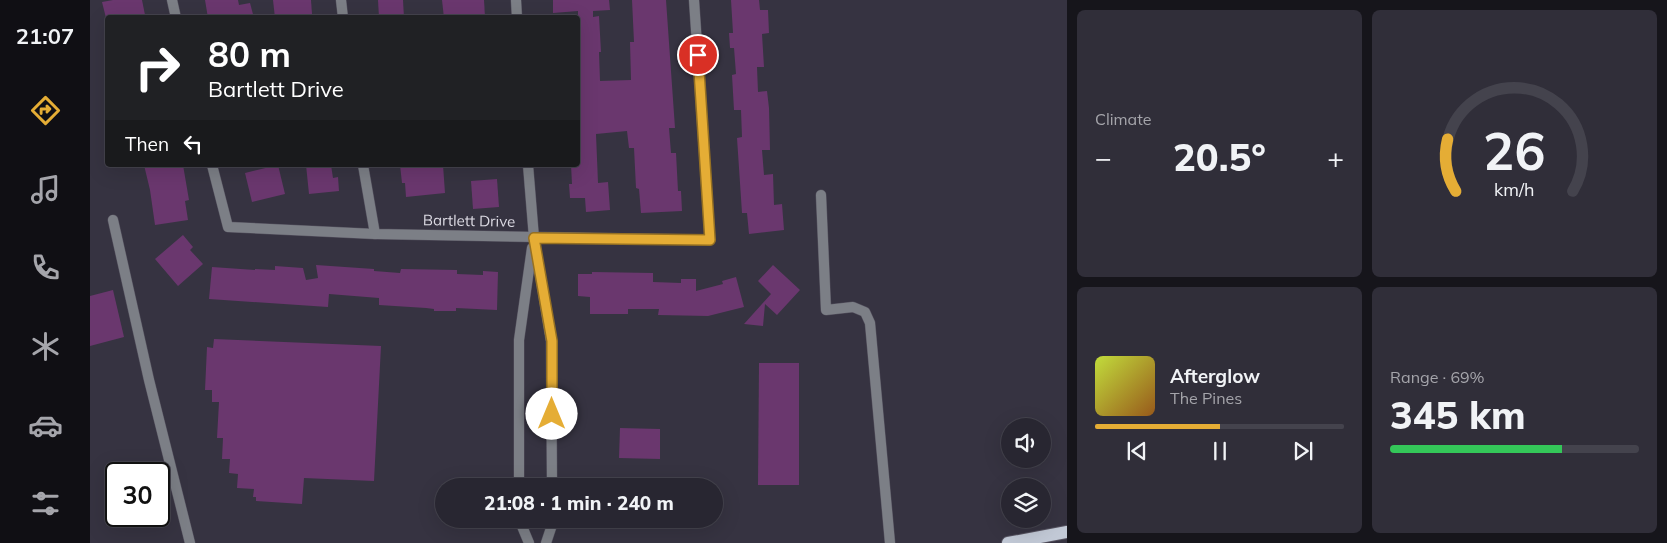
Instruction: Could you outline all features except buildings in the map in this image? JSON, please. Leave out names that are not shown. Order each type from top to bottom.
[{"type":"main road","points":[[1008,543],[1065,532]]},
{"type":"main road","points":[[1055,543],[1065,532]]},
{"type":"street","points":[[172,0],[175,15]]},
{"type":"street","points":[[341,0],[343,15]]},
{"type":"street","points":[[516,0],[518,15]]},
{"type":"street","name":"Bartlett Drive","points":[[213,167],[228,227],[375,234],[710,240],[694,0]]},
{"type":"street","points":[[363,167],[375,234]]},
{"type":"street","points":[[528,167],[534,238],[552,341],[552,478]]},
{"type":"street","points":[[821,195],[826,310],[853,308],[865,312],[870,323],[890,543]]},
{"type":"street","points":[[113,220],[149,380],[190,543]]},
{"type":"street","points":[[519,478],[519,340],[534,238]]},
{"type":"street","points":[[523,528],[529,543]]},
{"type":"street","points":[[546,543],[551,528]]},
{"type":"route","points":[[552,414],[552,341],[534,238],[710,240],[698,55]]}]
